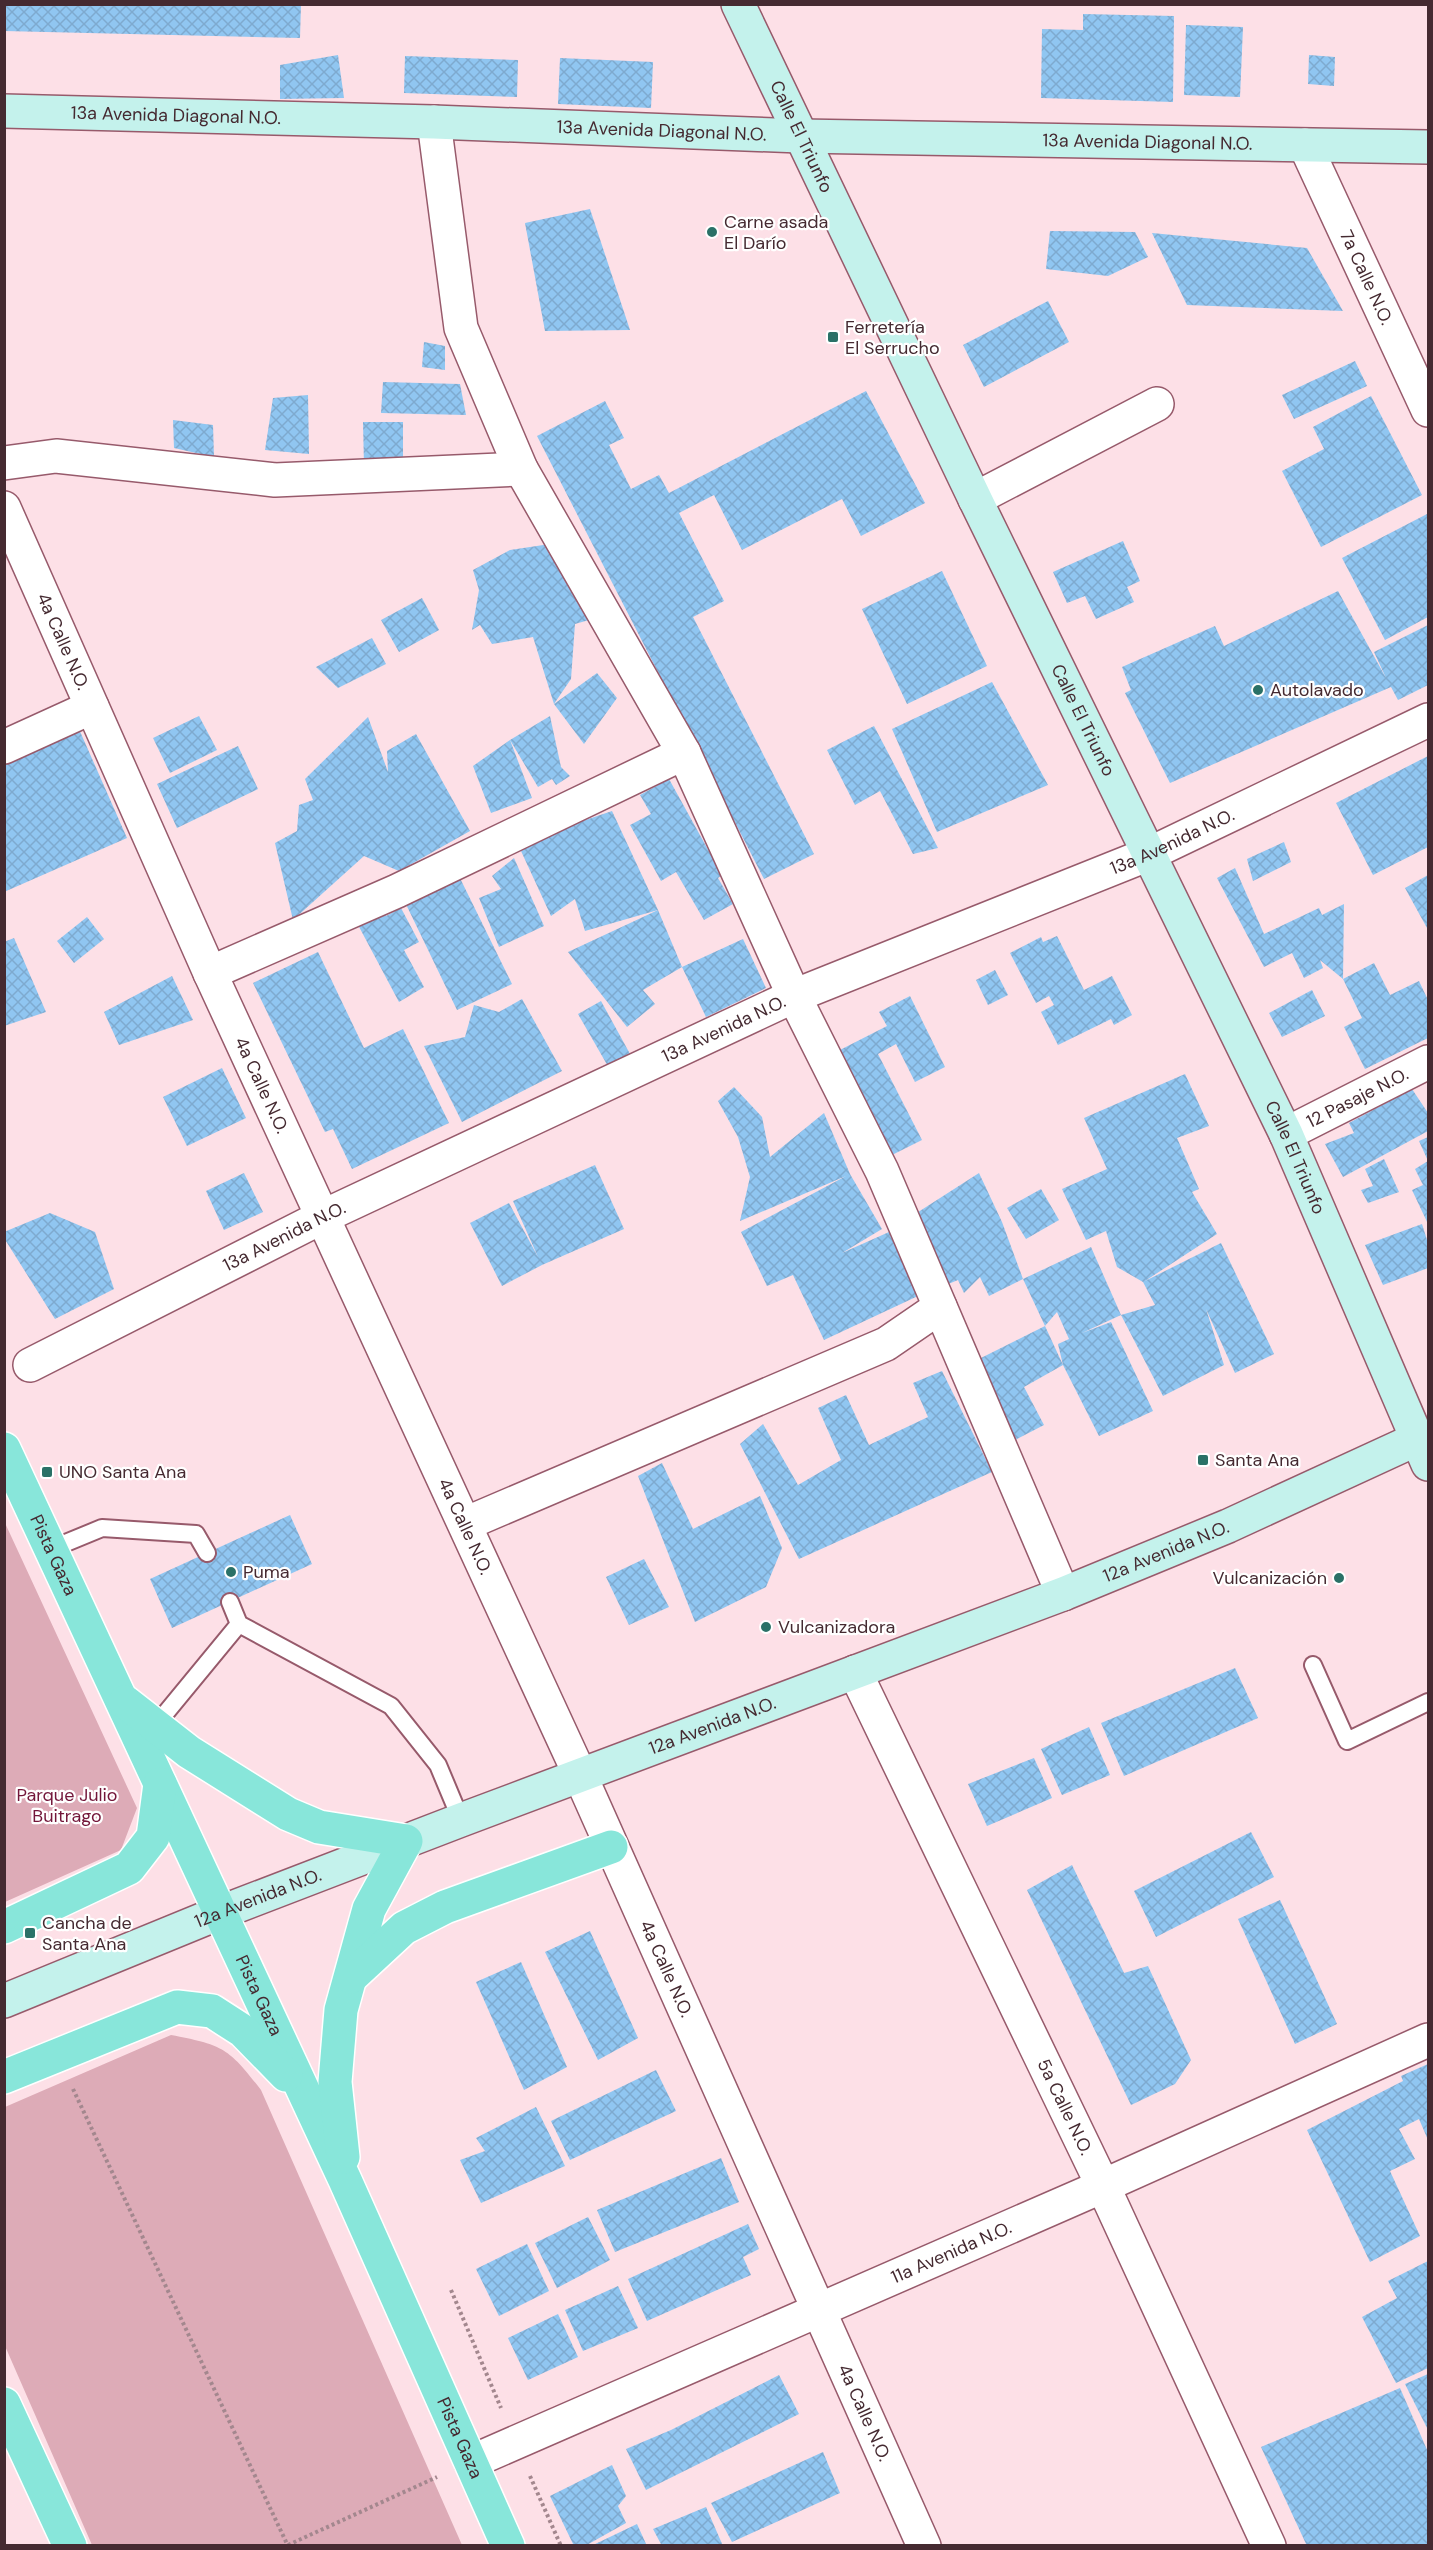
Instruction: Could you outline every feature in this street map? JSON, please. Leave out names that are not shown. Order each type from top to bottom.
[{"type":"main road","name":"Calle El Triunfo","points":[[738,4],[975,500],[1286,1134],[1423,1451]]},
{"type":"main road","name":"13a Avenida Diagonal N.O.","points":[[4,111],[434,122],[800,136],[1428,147]]},
{"type":"main road","name":"Pista Gaza","points":[[4,1449],[345,2180],[508,2546]]},
{"type":"main road","name":"12a Avenida N.O.","points":[[4,2001],[219,1913],[1063,1594],[1228,1526],[1423,1451]]},
{"type":"main road","points":[[119,1698],[189,1752],[288,1814],[319,1827],[406,1841],[369,1909],[341,2010],[335,2082],[345,2180]]},
{"type":"main road","points":[[4,1927],[129,1868],[153,1837],[160,1784]]},
{"type":"main road","points":[[350,1978],[404,1928],[445,1907],[611,1847]]},
{"type":"main road","points":[[4,2077],[177,2007],[212,2011],[243,2031],[302,2091]]},
{"type":"main road","points":[[4,2404],[69,2546]]},
{"type":"street","points":[[434,122],[461,328],[522,469],[684,753],[794,996],[882,1171],[1063,1594]]},
{"type":"street","name":"7a Calle N.O.","points":[[1305,145],[1428,410]]},
{"type":"street","points":[[975,500],[1157,404]]},
{"type":"street","points":[[4,463],[56,456],[275,480],[522,469]]},
{"type":"street","name":"4a Calle N.O.","points":[[4,508],[210,973],[580,1775],[924,2546]]},
{"type":"street","points":[[4,747],[92,707]]},
{"type":"street","name":"13a Avenida N.O.","points":[[30,1365],[322,1216],[794,996],[1149,854],[1428,720]]},
{"type":"street","points":[[210,973],[397,891],[684,753]]},
{"type":"street","name":"12 Pasaje N.O.","points":[[1286,1134],[1428,1062]]},
{"type":"street","points":[[465,1524],[886,1344],[940,1308]]},
{"type":"street","name":"5a Calle N.O.","points":[[855,1672],[1102,2186],[1269,2546]]},
{"type":"street","name":"11a Avenida N.O.","points":[[471,2462],[1102,2186],[1428,2040]]},
{"type":"lane","points":[[51,1550],[102,1528],[196,1534],[207,1553]]},
{"type":"lane","points":[[230,1602],[239,1624],[392,1706],[438,1765],[461,1820]]},
{"type":"lane","points":[[155,1726],[239,1624]]},
{"type":"lane","points":[[1313,1665],[1347,1741],[1428,1702]]},
{"type":"path","points":[[57,2056],[288,2545],[471,2462]]},
{"type":"green space","name":"Parque Julio Buitrago","points":[[5,1523],[137,1808],[121,1850],[5,1902]]},
{"type":"green space","points":[[171,2035],[202,2042],[224,2051],[241,2065],[261,2090],[462,2545],[92,2545],[5,2346],[5,2107]]},
{"type":"building","points":[[4,4],[301,4],[300,38],[4,31]]},
{"type":"building","points":[[1083,14],[1174,16],[1173,102],[1041,98],[1042,29],[1083,30]]},
{"type":"building","points":[[1186,25],[1243,27],[1240,97],[1184,95]]},
{"type":"building","points":[[338,55],[344,98],[280,99],[280,65]]},
{"type":"building","points":[[1309,55],[1335,57],[1334,86],[1308,84]]},
{"type":"building","points":[[405,56],[518,60],[517,97],[404,93]]},
{"type":"building","points":[[560,58],[653,62],[651,108],[558,104]]},
{"type":"building","points":[[590,209],[630,330],[545,331],[525,223]]},
{"type":"building","points":[[1050,231],[1135,232],[1148,257],[1108,276],[1046,269]]},
{"type":"building","points":[[1152,233],[1307,248],[1343,311],[1187,305]]},
{"type":"building","points":[[1048,301],[1069,342],[984,387],[963,345]]},
{"type":"building","points":[[424,342],[445,346],[445,370],[422,367]]},
{"type":"building","points":[[1355,361],[1367,386],[1294,419],[1282,395]]},
{"type":"building","points":[[383,382],[460,384],[466,415],[381,413]]},
{"type":"building","points":[[866,391],[925,503],[861,536],[842,499],[742,550],[714,495],[679,513],[724,601],[693,617],[814,854],[764,879],[537,436],[605,401],[624,438],[609,445],[631,489],[659,475],[669,493]]},
{"type":"building","points":[[308,395],[309,454],[265,450],[273,398]]},
{"type":"building","points":[[1371,396],[1422,495],[1321,547],[1282,471],[1324,449],[1313,427]]},
{"type":"building","points":[[173,420],[213,425],[214,457],[174,448]]},
{"type":"building","points":[[363,422],[403,422],[403,458],[364,466]]},
{"type":"building","points":[[1427,514],[1428,617],[1385,640],[1342,558]]},
{"type":"building","points":[[1123,541],[1140,581],[1127,587],[1134,602],[1096,619],[1085,596],[1067,603],[1053,572]]},
{"type":"building","points":[[550,544],[589,620],[575,624],[571,679],[554,704],[533,637],[492,644],[480,625],[472,630],[479,590],[473,570],[510,550]]},
{"type":"building","points":[[942,571],[987,666],[907,704],[862,609]]},
{"type":"building","name":"Autolavado","points":[[1338,591],[1386,678],[1374,652],[1428,625],[1428,685],[1398,700],[1391,687],[1170,783],[1125,693],[1131,690],[1122,667],[1215,626],[1224,646]]},
{"type":"building","points":[[422,598],[439,630],[399,652],[381,620]]},
{"type":"building","points":[[372,638],[386,664],[338,688],[316,667]]},
{"type":"building","points":[[597,673],[617,698],[584,744],[554,704]]},
{"type":"building","points":[[992,682],[1048,785],[937,832],[892,729]]},
{"type":"building","points":[[199,716],[217,750],[170,773],[153,738]]},
{"type":"building","points":[[550,716],[561,767],[570,776],[556,785],[552,779],[538,787],[510,740]]},
{"type":"building","points":[[368,717],[388,772],[387,751],[416,734],[470,831],[399,871],[364,856],[293,920],[275,843],[297,831],[299,805],[313,800],[305,779]]},
{"type":"building","points":[[75,720],[127,838],[4,892],[4,755]]},
{"type":"building","points":[[874,726],[938,848],[913,854],[880,791],[855,805],[827,750]]},
{"type":"building","points":[[510,740],[532,798],[491,813],[473,766]]},
{"type":"building","points":[[238,746],[258,789],[177,828],[157,784]]},
{"type":"building","points":[[1428,756],[1428,847],[1373,875],[1336,803]]},
{"type":"building","points":[[669,779],[722,875],[718,878],[733,904],[704,920],[676,872],[661,881],[630,825],[651,814],[640,795]]},
{"type":"building","points":[[612,811],[658,910],[585,931],[575,899],[551,916],[521,851],[565,827]]},
{"type":"building","points":[[1284,842],[1291,862],[1253,881],[1247,859]]},
{"type":"building","points":[[514,858],[544,926],[499,947],[479,898],[501,889],[492,876]]},
{"type":"building","points":[[1235,868],[1264,934],[1319,908],[1322,915],[1344,904],[1343,979],[1320,960],[1323,968],[1304,978],[1292,953],[1264,967],[1217,878]]},
{"type":"building","points":[[456,870],[512,984],[457,1010],[402,896]]},
{"type":"building","points":[[1428,875],[1428,927],[1427,928],[1405,888]]},
{"type":"building","points":[[401,908],[419,942],[404,950],[424,987],[399,1002],[357,923],[382,909],[386,916]]},
{"type":"building","points":[[658,910],[682,967],[643,990],[655,1004],[627,1027],[568,952]]},
{"type":"building","points":[[87,917],[104,939],[74,963],[57,941]]},
{"type":"building","points":[[1057,936],[1084,990],[1112,976],[1132,1015],[1114,1025],[1111,1019],[1058,1045],[1041,1012],[1054,1005],[1049,996],[1036,1003],[1010,953],[1041,937],[1043,942]]},
{"type":"building","points":[[14,938],[46,1012],[4,1026],[4,942]]},
{"type":"building","points":[[743,939],[766,988],[706,1017],[682,967]]},
{"type":"building","points":[[318,952],[364,1048],[403,1029],[449,1123],[352,1169],[333,1129],[325,1132],[253,983]]},
{"type":"building","points":[[1374,963],[1390,995],[1419,981],[1428,1000],[1428,1038],[1365,1069],[1344,1027],[1362,1018],[1343,979]]},
{"type":"building","points":[[995,970],[1008,995],[988,1005],[976,980]]},
{"type":"building","points":[[172,976],[193,1020],[119,1045],[104,1012]]},
{"type":"building","points":[[1312,990],[1325,1016],[1282,1037],[1269,1013]]},
{"type":"building","points":[[910,996],[945,1067],[915,1082],[896,1044],[878,1054],[922,1140],[888,1157],[836,1052],[887,1026],[879,1012]]},
{"type":"building","points":[[522,999],[562,1071],[462,1122],[424,1046],[465,1037],[474,1005],[499,1012]]},
{"type":"building","points":[[601,1001],[635,1063],[613,1075],[578,1014]]},
{"type":"building","points":[[222,1068],[246,1118],[187,1146],[163,1097]]},
{"type":"building","points":[[1185,1074],[1209,1126],[1177,1138],[1199,1189],[1192,1192],[1217,1234],[1145,1281],[1221,1243],[1274,1354],[1235,1373],[1206,1309],[1224,1365],[1163,1396],[1121,1315],[1155,1305],[1143,1282],[1117,1267],[1106,1231],[1086,1240],[1062,1189],[1107,1169],[1084,1118]]},
{"type":"building","points":[[734,1087],[762,1117],[770,1157],[824,1113],[850,1174],[882,1229],[842,1253],[889,1232],[918,1296],[824,1340],[793,1275],[767,1286],[741,1232],[846,1176],[740,1221],[750,1177],[738,1137],[718,1101]]},
{"type":"building","points":[[1412,1089],[1428,1113],[1428,1131],[1343,1177],[1325,1144],[1354,1133],[1349,1123]]},
{"type":"building","points":[[1428,1137],[1428,1161],[1419,1141]]},
{"type":"building","points":[[1384,1159],[1399,1192],[1368,1203],[1361,1190],[1373,1186],[1365,1169]]},
{"type":"building","points":[[1428,1161],[1428,1224],[1412,1190],[1423,1185],[1415,1169]]},
{"type":"building","points":[[595,1165],[624,1229],[542,1265],[502,1286],[470,1223],[509,1203],[538,1257],[513,1201]]},
{"type":"building","points":[[244,1173],[263,1212],[224,1230],[206,1191]]},
{"type":"building","points":[[979,1173],[1002,1222],[1023,1279],[989,1296],[980,1277],[964,1293],[958,1280],[941,1287],[912,1216]]},
{"type":"building","points":[[1041,1189],[1059,1220],[1026,1239],[1007,1208]]},
{"type":"building","points":[[50,1213],[95,1232],[114,1289],[55,1319],[4,1238],[4,1232]]},
{"type":"building","points":[[1422,1224],[1428,1243],[1428,1268],[1383,1285],[1365,1245]]},
{"type":"building","points":[[1091,1247],[1121,1315],[1082,1333],[1111,1322],[1153,1411],[1099,1436],[1063,1365],[1058,1344],[1069,1339],[1057,1312],[1045,1326],[1023,1279]]},
{"type":"building","points":[[1045,1326],[1063,1365],[1024,1387],[1044,1425],[1013,1441],[977,1360]]},
{"type":"building","points":[[942,1371],[992,1472],[799,1559],[740,1444],[763,1424],[798,1485],[841,1460],[818,1408],[846,1395],[869,1445],[928,1417],[913,1383]]},
{"type":"building","points":[[662,1463],[693,1529],[760,1496],[782,1548],[766,1587],[695,1622],[638,1476]]},
{"type":"building","name":"Puma","points":[[290,1515],[312,1564],[172,1628],[150,1579]]},
{"type":"building","points":[[644,1559],[669,1607],[629,1625],[606,1577]]},
{"type":"building","points":[[1235,1668],[1258,1718],[1124,1776],[1101,1723]]},
{"type":"building","points":[[1089,1727],[1110,1775],[1062,1795],[1041,1749]]},
{"type":"building","points":[[1034,1758],[1052,1798],[987,1826],[968,1784]]},
{"type":"building","points":[[1251,1832],[1274,1877],[1156,1937],[1134,1891]]},
{"type":"building","points":[[1072,1865],[1124,1973],[1148,1966],[1191,2060],[1175,2084],[1131,2105],[1027,1890]]},
{"type":"building","points":[[1280,1900],[1337,2024],[1295,2044],[1238,1919]]},
{"type":"building","points":[[590,1931],[638,2038],[598,2060],[545,1952]]},
{"type":"building","points":[[521,1962],[567,2067],[524,2090],[476,1982]]},
{"type":"building","points":[[1428,2064],[1428,2140],[1419,2119],[1399,2129],[1415,2159],[1390,2171],[1420,2236],[1370,2262],[1307,2130],[1403,2081],[1401,2076]]},
{"type":"building","points":[[656,2070],[676,2111],[570,2160],[551,2121]]},
{"type":"building","points":[[536,2107],[565,2166],[481,2203],[460,2160],[485,2151],[476,2138]]},
{"type":"building","points":[[721,2158],[739,2202],[615,2252],[597,2210]]},
{"type":"building","points":[[588,2217],[610,2260],[557,2288],[535,2243]]},
{"type":"building","points":[[748,2224],[759,2249],[743,2257],[751,2275],[647,2321],[628,2279]]},
{"type":"building","points":[[527,2244],[549,2291],[499,2316],[476,2269]]},
{"type":"building","points":[[1428,2261],[1428,2368],[1396,2383],[1362,2317],[1397,2298],[1388,2281]]},
{"type":"building","points":[[618,2286],[638,2328],[583,2351],[565,2310]]},
{"type":"building","points":[[558,2314],[578,2357],[528,2380],[508,2338]]},
{"type":"building","points":[[1428,2374],[1428,2430],[1405,2384]]},
{"type":"building","points":[[779,2375],[799,2414],[646,2490],[626,2449],[671,2430]]},
{"type":"building","points":[[1400,2388],[1428,2452],[1428,2546],[1307,2546],[1261,2447]]},
{"type":"building","points":[[823,2452],[840,2493],[732,2542],[711,2503]]},
{"type":"building","points":[[612,2465],[626,2496],[618,2506],[626,2523],[585,2546],[574,2546],[550,2496]]},
{"type":"building","points":[[706,2507],[723,2546],[662,2546],[653,2529]]},
{"type":"building","points":[[637,2524],[647,2546],[591,2546]]},
{"type":"place","name":"Carne asada El Darío","points":[[712,232]]},
{"type":"place","name":"Ferretería El Serrucho","points":[[833,337]]},
{"type":"place","name":"Autolavado","points":[[1258,690]]},
{"type":"place","name":"Santa Ana","points":[[1203,1460]]},
{"type":"place","name":"UNO Santa Ana","points":[[47,1472]]},
{"type":"place","name":"Puma","points":[[231,1572]]},
{"type":"place","name":"Vulcanización","points":[[1339,1578]]},
{"type":"place","name":"Vulcanizadora","points":[[766,1627]]},
{"type":"place","name":"Cancha de Santa Ana","points":[[30,1933]]}]
